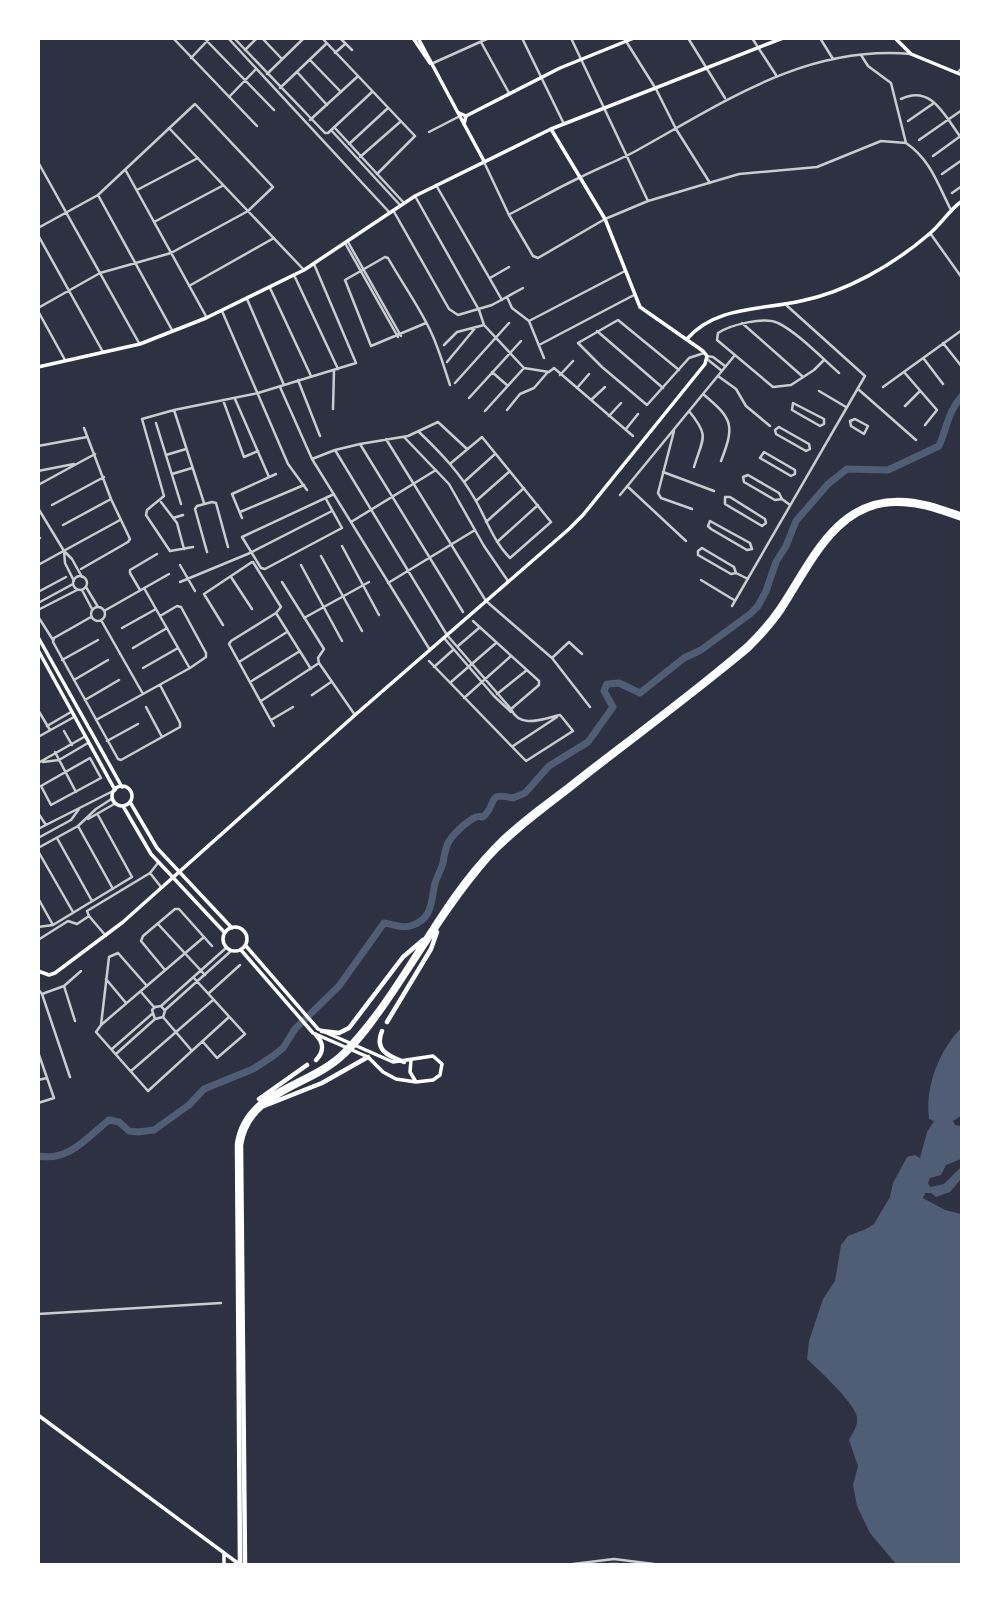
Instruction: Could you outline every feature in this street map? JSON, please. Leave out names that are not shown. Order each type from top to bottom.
[{"type":"highway","points":[[358,1039],[461,887],[496,845],[755,637],[780,606],[820,542],[837,525],[861,509],[900,499],[961,517]]},
{"type":"highway","points":[[241,1564],[241,1145],[248,1122],[260,1107],[279,1094],[322,1073],[358,1039],[480,869],[505,842],[749,649],[773,623],[819,550],[836,531],[862,513],[885,505],[900,503],[926,506]]},
{"type":"highway","points":[[387,1022],[431,949],[438,928]]},
{"type":"highway","points":[[322,1031],[339,1033],[349,1028],[403,957],[426,937]]},
{"type":"highway","points":[[382,1031],[379,1042],[382,1050],[388,1056],[404,1062]]},
{"type":"highway","points":[[316,1035],[322,1046],[316,1060]]},
{"type":"highway","points":[[238,1137],[248,1114],[262,1101],[344,1054]]},
{"type":"highway","points":[[260,1107],[322,1083],[368,1057]]},
{"type":"highway","points":[[242,1549],[238,1137],[242,1122],[255,1102],[307,1065]]},
{"type":"main road","points":[[459,114],[466,116],[541,77],[634,38]]},
{"type":"main road","points":[[38,367],[139,344],[207,318],[304,270],[415,196],[551,129],[783,38]]},
{"type":"main road","points":[[895,38],[911,54],[959,74]]},
{"type":"main road","points":[[419,39],[484,162]]},
{"type":"main road","points":[[464,124],[466,116]]},
{"type":"main road","points":[[38,971],[49,975],[55,973],[106,936],[583,515],[704,366],[706,356],[687,339],[642,308],[605,219],[551,129]]},
{"type":"main road","points":[[687,339],[702,324],[715,317],[820,296],[849,284],[890,262],[930,233],[961,201]]},
{"type":"main road","points":[[38,637],[40,648],[71,712],[115,790],[113,798],[116,803],[123,806],[151,854],[225,933]]},
{"type":"main road","points":[[40,648],[122,787]]},
{"type":"main road","points":[[115,790],[122,787],[132,792],[130,802],[157,848],[232,928]]},
{"type":"main road","points":[[123,806],[130,802]]},
{"type":"main road","points":[[232,928],[245,932],[248,939],[241,950],[232,951],[226,948],[223,939],[225,933],[232,928]]},
{"type":"main road","points":[[241,950],[298,1012],[322,1031],[394,1062],[433,1056],[442,1064],[442,1072],[437,1078],[416,1082],[392,1077],[368,1057],[316,1035],[310,1030],[298,1012],[246,946]]},
{"type":"main road","points":[[411,1060],[410,1072],[416,1082]]},
{"type":"main road","points":[[38,1415],[241,1564]]},
{"type":"main road","points":[[224,1553],[224,1564]]},
{"type":"street","points":[[173,38],[257,126]]},
{"type":"street","points":[[228,38],[391,211],[454,314],[479,310],[523,288]]},
{"type":"street","points":[[234,38],[325,133],[372,92]]},
{"type":"street","points":[[245,50],[257,38]]},
{"type":"street","points":[[262,38],[282,59]]},
{"type":"street","points":[[293,38],[298,44]]},
{"type":"street","points":[[267,74],[303,38]]},
{"type":"street","points":[[322,38],[415,138],[377,174]]},
{"type":"street","points":[[340,38],[352,50]]},
{"type":"street","points":[[431,64],[489,38]]},
{"type":"street","points":[[522,38],[564,124]]},
{"type":"street","points":[[572,38],[648,201]]},
{"type":"street","points":[[688,38],[725,99]]},
{"type":"street","points":[[752,38],[776,75]]},
{"type":"street","points":[[821,38],[833,59]]},
{"type":"street","points":[[191,58],[207,39],[274,110]]},
{"type":"street","points":[[625,40],[711,184]]},
{"type":"street","points":[[481,42],[509,93]]},
{"type":"street","points":[[280,88],[327,44]]},
{"type":"street","points":[[335,53],[345,44]]},
{"type":"street","points":[[509,215],[676,129],[725,99],[776,75],[833,59],[861,55],[911,54]]},
{"type":"street","points":[[861,55],[868,66],[891,83],[906,144]]},
{"type":"street","points":[[310,60],[341,92]]},
{"type":"street","points":[[959,74],[961,67]]},
{"type":"street","points":[[229,97],[256,69]]},
{"type":"street","points":[[297,72],[327,104]]},
{"type":"street","points":[[310,120],[358,76]]},
{"type":"street","points":[[901,99],[912,94],[930,98],[961,136],[933,156]]},
{"type":"street","points":[[908,121],[934,103]]},
{"type":"street","points":[[38,228],[98,195],[195,104],[273,187],[248,211],[171,253],[100,272],[38,309],[66,362]]},
{"type":"street","points":[[349,144],[388,108]]},
{"type":"street","points":[[919,140],[961,110]]},
{"type":"street","points":[[429,132],[459,114]]},
{"type":"street","points":[[358,160],[401,121]]},
{"type":"street","points":[[169,128],[304,270]]},
{"type":"street","points":[[332,129],[362,156],[402,204]]},
{"type":"street","points":[[332,129],[358,160],[402,204]]},
{"type":"street","points":[[484,162],[509,215],[538,258],[605,219],[648,201],[751,172],[792,171],[817,167],[881,141],[906,144],[920,153],[928,163],[950,210]]},
{"type":"street","points":[[137,190],[198,158]]},
{"type":"street","points":[[942,174],[961,160]]},
{"type":"street","points":[[38,162],[139,344]]},
{"type":"street","points":[[125,170],[207,318]]},
{"type":"street","points":[[154,222],[224,185]]},
{"type":"street","points":[[436,185],[502,300]]},
{"type":"street","points":[[952,193],[961,186]]},
{"type":"street","points":[[98,195],[174,332]]},
{"type":"street","points":[[415,196],[479,310],[484,325],[524,368],[548,372]]},
{"type":"street","points":[[930,233],[961,278]]},
{"type":"street","points":[[38,235],[104,353]]},
{"type":"street","points":[[190,286],[274,238]]},
{"type":"street","points":[[346,243],[399,336]]},
{"type":"street","points":[[426,323],[371,346],[345,282],[346,278],[385,257],[388,258],[426,323],[452,384],[509,323]]},
{"type":"street","points":[[193,547],[173,551],[168,549],[146,514],[147,510],[163,499],[163,493],[142,419],[258,393],[356,363],[314,264]]},
{"type":"street","points":[[489,278],[509,267]]},
{"type":"street","points":[[529,321],[625,271]]},
{"type":"street","points":[[294,275],[336,369],[333,409]]},
{"type":"street","points":[[270,288],[311,376]]},
{"type":"street","points":[[539,345],[635,295]]},
{"type":"street","points":[[507,297],[512,308],[529,321],[544,358]]},
{"type":"street","points":[[247,299],[312,459],[429,650]]},
{"type":"street","points":[[732,606],[865,376],[785,304]]},
{"type":"street","points":[[222,311],[289,464],[307,490]]},
{"type":"street","points":[[679,370],[618,320],[580,341],[579,346],[645,404],[650,404],[663,388],[679,370],[689,358],[713,357],[725,367]]},
{"type":"street","points":[[824,360],[791,385],[774,387],[717,340],[718,333],[742,323],[775,322],[824,360],[839,373]]},
{"type":"street","points":[[742,323],[802,376]]},
{"type":"street","points":[[444,345],[457,332],[484,325]]},
{"type":"street","points":[[447,362],[476,327]]},
{"type":"street","points":[[883,387],[961,330]]},
{"type":"street","points":[[597,331],[663,388]]},
{"type":"street","points":[[469,398],[521,341]]},
{"type":"street","points":[[943,343],[961,367]]},
{"type":"street","points":[[620,495],[735,355]]},
{"type":"street","points":[[706,356],[722,371]]},
{"type":"street","points":[[923,358],[943,384]]},
{"type":"street","points":[[561,375],[573,361]]},
{"type":"street","points":[[485,411],[524,368]]},
{"type":"street","points":[[507,410],[520,394],[534,388],[554,368],[633,436]]},
{"type":"street","points":[[492,372],[508,386]]},
{"type":"street","points":[[904,372],[937,410],[925,425]]},
{"type":"street","points":[[577,388],[589,374]]},
{"type":"street","points":[[718,376],[736,389],[746,406],[769,426]]},
{"type":"street","points":[[298,380],[320,436]]},
{"type":"street","points":[[591,400],[605,387]]},
{"type":"street","points":[[858,388],[916,440]]},
{"type":"street","points":[[905,407],[920,390]]},
{"type":"street","points":[[818,391],[846,407]]},
{"type":"street","points":[[703,394],[722,411],[730,428],[730,436],[721,461]]},
{"type":"street","points":[[235,398],[269,477]]},
{"type":"street","points":[[223,400],[244,457],[258,451]]},
{"type":"street","points":[[609,416],[621,402]]},
{"type":"street","points":[[824,424],[824,419],[795,403],[792,405],[792,410],[820,426],[824,424],[834,429]]},
{"type":"street","points":[[174,410],[204,503]]},
{"type":"street","points":[[689,411],[702,426],[704,433],[694,467]]},
{"type":"street","points":[[625,429],[638,414]]},
{"type":"street","points":[[841,416],[864,434],[868,426],[855,419],[850,421]]},
{"type":"street","points":[[156,422],[181,504]]},
{"type":"street","points":[[312,459],[360,444],[404,437],[438,422],[467,449]]},
{"type":"street","points":[[675,427],[658,490],[661,498],[692,509]]},
{"type":"street","points":[[810,449],[809,444],[779,427],[775,430],[776,435],[806,451],[810,449],[820,454]]},
{"type":"street","points":[[81,569],[128,542],[130,538],[111,499],[84,428]]},
{"type":"street","points":[[419,432],[451,464],[476,501],[497,542],[510,558],[551,522],[482,437],[451,464]]},
{"type":"street","points":[[38,446],[87,437]]},
{"type":"street","points":[[404,437],[449,484],[508,582]]},
{"type":"street","points":[[386,439],[486,601],[552,658],[590,707]]},
{"type":"street","points":[[360,444],[463,612]]},
{"type":"street","points":[[166,455],[187,449]]},
{"type":"street","points":[[335,450],[409,570],[445,636],[483,681],[520,720],[528,722],[560,715]]},
{"type":"street","points":[[795,474],[791,476],[760,458],[761,454],[764,452],[795,470],[795,474],[805,480]]},
{"type":"street","points":[[464,482],[496,453]]},
{"type":"street","points":[[38,485],[95,454]]},
{"type":"street","points":[[38,471],[77,464]]},
{"type":"street","points":[[172,474],[193,468]]},
{"type":"street","points":[[351,522],[436,470]]},
{"type":"street","points":[[476,501],[510,471]]},
{"type":"street","points":[[663,471],[714,491]]},
{"type":"street","points":[[242,518],[232,494],[276,474]]},
{"type":"street","points":[[782,499],[775,500],[744,482],[743,477],[748,475],[779,493],[790,505]]},
{"type":"street","points":[[52,505],[104,477]]},
{"type":"street","points":[[240,512],[304,485]]},
{"type":"street","points":[[627,486],[686,541]]},
{"type":"street","points":[[486,522],[524,488]]},
{"type":"street","points":[[274,726],[229,642],[276,613],[281,607],[242,537],[334,494]]},
{"type":"street","points":[[766,523],[762,526],[725,504],[723,499],[730,497],[776,529]]},
{"type":"street","points":[[63,525],[111,499]]},
{"type":"street","points":[[254,561],[265,569],[340,530],[341,526],[326,499]]},
{"type":"street","points":[[160,501],[177,523],[184,549]]},
{"type":"street","points":[[207,552],[195,509],[204,503],[216,503],[228,547]]},
{"type":"street","points":[[497,542],[538,505]]},
{"type":"street","points":[[38,508],[64,551],[87,581],[86,587],[98,607],[104,611]]},
{"type":"street","points":[[180,582],[250,553],[332,511]]},
{"type":"street","points":[[173,518],[183,515]]},
{"type":"street","points":[[38,565],[120,520]]},
{"type":"street","points":[[752,549],[750,543],[710,522],[708,526],[711,529],[747,550],[752,549],[763,554]]},
{"type":"street","points":[[388,583],[475,530]]},
{"type":"street","points":[[342,545],[379,615]]},
{"type":"street","points":[[736,573],[734,567],[702,548],[698,551],[698,555],[732,574],[736,573],[748,579]]},
{"type":"street","points":[[64,551],[65,563],[74,583],[92,610],[91,617]]},
{"type":"street","points":[[157,554],[130,569],[130,573],[156,609],[190,668]]},
{"type":"street","points":[[321,556],[362,631]]},
{"type":"street","points":[[223,625],[204,594],[254,561]]},
{"type":"street","points":[[180,565],[195,591]]},
{"type":"street","points":[[301,565],[342,641]]},
{"type":"street","points":[[101,620],[104,611],[170,574]]},
{"type":"street","points":[[231,576],[251,609]]},
{"type":"street","points":[[38,592],[66,577]]},
{"type":"street","points":[[38,603],[74,583],[76,578],[82,577]]},
{"type":"street","points":[[701,580],[735,600]]},
{"type":"street","points":[[282,582],[324,649],[318,659],[320,663],[355,715]]},
{"type":"street","points":[[304,618],[369,582]]},
{"type":"street","points":[[38,610],[86,587]]},
{"type":"street","points":[[96,721],[205,658],[206,654],[181,607],[177,606],[160,616]]},
{"type":"street","points":[[92,610],[98,607]]},
{"type":"street","points":[[122,628],[156,609]]},
{"type":"street","points":[[276,613],[311,668]]},
{"type":"street","points":[[91,617],[96,621],[101,620]]},
{"type":"street","points":[[53,640],[91,617]]},
{"type":"street","points":[[39,618],[118,759],[121,760],[180,726],[160,685]]},
{"type":"street","points":[[101,620],[143,694]]},
{"type":"street","points":[[473,621],[539,681],[539,685],[510,711]]},
{"type":"street","points":[[133,648],[167,628]]},
{"type":"street","points":[[434,667],[479,628]]},
{"type":"street","points":[[239,662],[288,632]]},
{"type":"street","points":[[62,660],[98,640]]},
{"type":"street","points":[[552,658],[569,642],[582,654]]},
{"type":"street","points":[[450,683],[496,643]]},
{"type":"street","points":[[143,668],[178,648]]},
{"type":"street","points":[[250,682],[300,651]]},
{"type":"street","points":[[464,698],[511,656]]},
{"type":"street","points":[[74,680],[108,660]]},
{"type":"street","points":[[429,661],[526,761],[573,731],[560,715]]},
{"type":"street","points":[[261,701],[320,663]]},
{"type":"street","points":[[496,695],[527,670]]},
{"type":"street","points":[[85,700],[119,680]]},
{"type":"street","points":[[312,695],[331,681]]},
{"type":"street","points":[[146,707],[162,737]]},
{"type":"street","points":[[271,720],[293,707]]},
{"type":"street","points":[[39,712],[50,730]]},
{"type":"street","points":[[47,726],[71,712]]},
{"type":"street","points":[[512,747],[560,715]]},
{"type":"street","points":[[38,737],[74,717]]},
{"type":"street","points":[[107,741],[138,724]]},
{"type":"street","points":[[64,730],[75,750]]},
{"type":"street","points":[[39,762],[85,737]]},
{"type":"street","points":[[39,762],[59,760],[88,743]]},
{"type":"street","points":[[55,752],[76,792]]},
{"type":"street","points":[[90,758],[101,778],[76,792],[51,805],[41,786],[90,758]]},
{"type":"street","points":[[38,829],[115,790]]},
{"type":"street","points":[[73,912],[38,849],[78,826],[113,798]]},
{"type":"street","points":[[85,820],[98,816],[116,803]]},
{"type":"street","points":[[102,805],[105,810]]},
{"type":"street","points":[[38,838],[71,820],[79,809]]},
{"type":"street","points":[[38,813],[46,825]]},
{"type":"street","points":[[38,928],[53,925],[132,877],[98,816]]},
{"type":"street","points":[[78,826],[113,890]]},
{"type":"street","points":[[57,838],[92,901]]},
{"type":"street","points":[[106,936],[89,916],[88,911],[150,873],[159,862]]},
{"type":"street","points":[[150,873],[161,887]]},
{"type":"street","points":[[38,898],[53,925]]},
{"type":"street","points":[[165,970],[141,942],[143,936],[173,911],[179,909],[212,946]]},
{"type":"street","points":[[38,940],[68,920],[77,924],[89,916]]},
{"type":"street","points":[[158,924],[203,973]]},
{"type":"street","points":[[205,937],[96,1032],[148,1091],[229,1017]]},
{"type":"street","points":[[163,1017],[165,1010],[226,948]]},
{"type":"street","points":[[203,973],[232,951]]},
{"type":"street","points":[[101,1025],[109,957],[118,953],[147,986]]},
{"type":"street","points":[[215,959],[218,963]]},
{"type":"street","points":[[209,993],[240,965]]},
{"type":"street","points":[[42,994],[64,986],[81,971]]},
{"type":"street","points":[[106,979],[127,1004]]},
{"type":"street","points":[[196,980],[245,1034],[217,1058],[203,1042]]},
{"type":"street","points":[[154,1007],[161,1006],[196,980]]},
{"type":"street","points":[[64,986],[75,1021]]},
{"type":"street","points":[[38,989],[70,1077]]},
{"type":"street","points":[[141,992],[154,1007]]},
{"type":"street","points":[[131,1071],[214,999]]},
{"type":"street","points":[[161,1006],[165,1010]]},
{"type":"street","points":[[112,1049],[152,1014],[154,1007]]},
{"type":"street","points":[[152,1014],[155,1018]]},
{"type":"street","points":[[163,1017],[192,1052]]},
{"type":"street","points":[[116,1054],[155,1018],[163,1017]]},
{"type":"street","points":[[38,1052],[54,1098],[38,1103]]},
{"type":"street","points":[[38,1080],[47,1077]]},
{"type":"street","points":[[38,1314],[221,1303]]},
{"type":"street","points":[[573,1564],[614,1559],[654,1564]]},
{"type":"street","points":[[610,1564],[618,1564]]},
{"type":"water","points":[[961,1028],[961,1116],[953,1121],[955,1125],[961,1126],[961,1159],[946,1165],[941,1175],[930,1178],[928,1183],[930,1187],[944,1184],[961,1167],[961,1179],[950,1192],[936,1197],[925,1193],[923,1198],[945,1210],[961,1214],[961,1564],[896,1564],[870,1533],[857,1506],[853,1485],[858,1466],[849,1440],[857,1424],[856,1414],[841,1393],[807,1359],[809,1341],[823,1299],[835,1281],[841,1245],[848,1236],[874,1224],[890,1197],[893,1183],[907,1157],[915,1155],[920,1158],[927,1132],[934,1121],[929,1119],[928,1107],[935,1070],[946,1047]]},
{"type":"waterway","points":[[38,1156],[49,1157],[69,1151],[109,1120],[119,1122],[129,1131],[154,1130],[189,1105],[204,1089],[253,1069],[283,1048],[295,1029],[339,986],[384,923],[407,927],[426,916],[450,839],[472,819],[484,816],[496,797],[513,798],[525,793],[549,766],[588,742],[613,707],[604,691],[607,684],[619,683],[640,693],[684,658],[701,650],[750,614],[766,591],[776,562],[796,521],[828,484],[847,469],[888,470],[939,446],[951,414],[962,396]]}]
